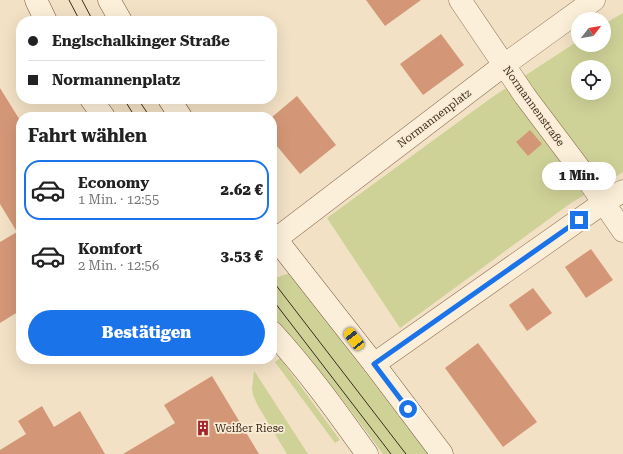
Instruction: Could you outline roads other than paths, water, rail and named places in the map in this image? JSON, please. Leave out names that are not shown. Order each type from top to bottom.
[{"type":"street","points":[[36,0],[44,16]]},
{"type":"street","points":[[109,0],[118,16]]},
{"type":"street","name":"Normannenstraße","points":[[460,0],[530,102],[583,173],[623,231]]},
{"type":"street","name":"Normannenplatz","points":[[277,235],[504,65],[594,0]]},
{"type":"street","points":[[374,364],[603,203],[623,191]]},
{"type":"street","points":[[277,241],[374,364],[442,454]]},
{"type":"street","points":[[277,338],[318,387],[367,454]]},
{"type":"tram line","points":[[69,0],[77,16]]},
{"type":"tram line","points":[[82,0],[90,16]]},
{"type":"tram line","points":[[127,104],[132,112]]},
{"type":"tram line","points":[[141,104],[147,112]]},
{"type":"tram line","points":[[277,286],[406,454]]},
{"type":"tram line","points":[[277,306],[391,454]]},
{"type":"place","name":"Weißer Riese","points":[[203,428]]}]
